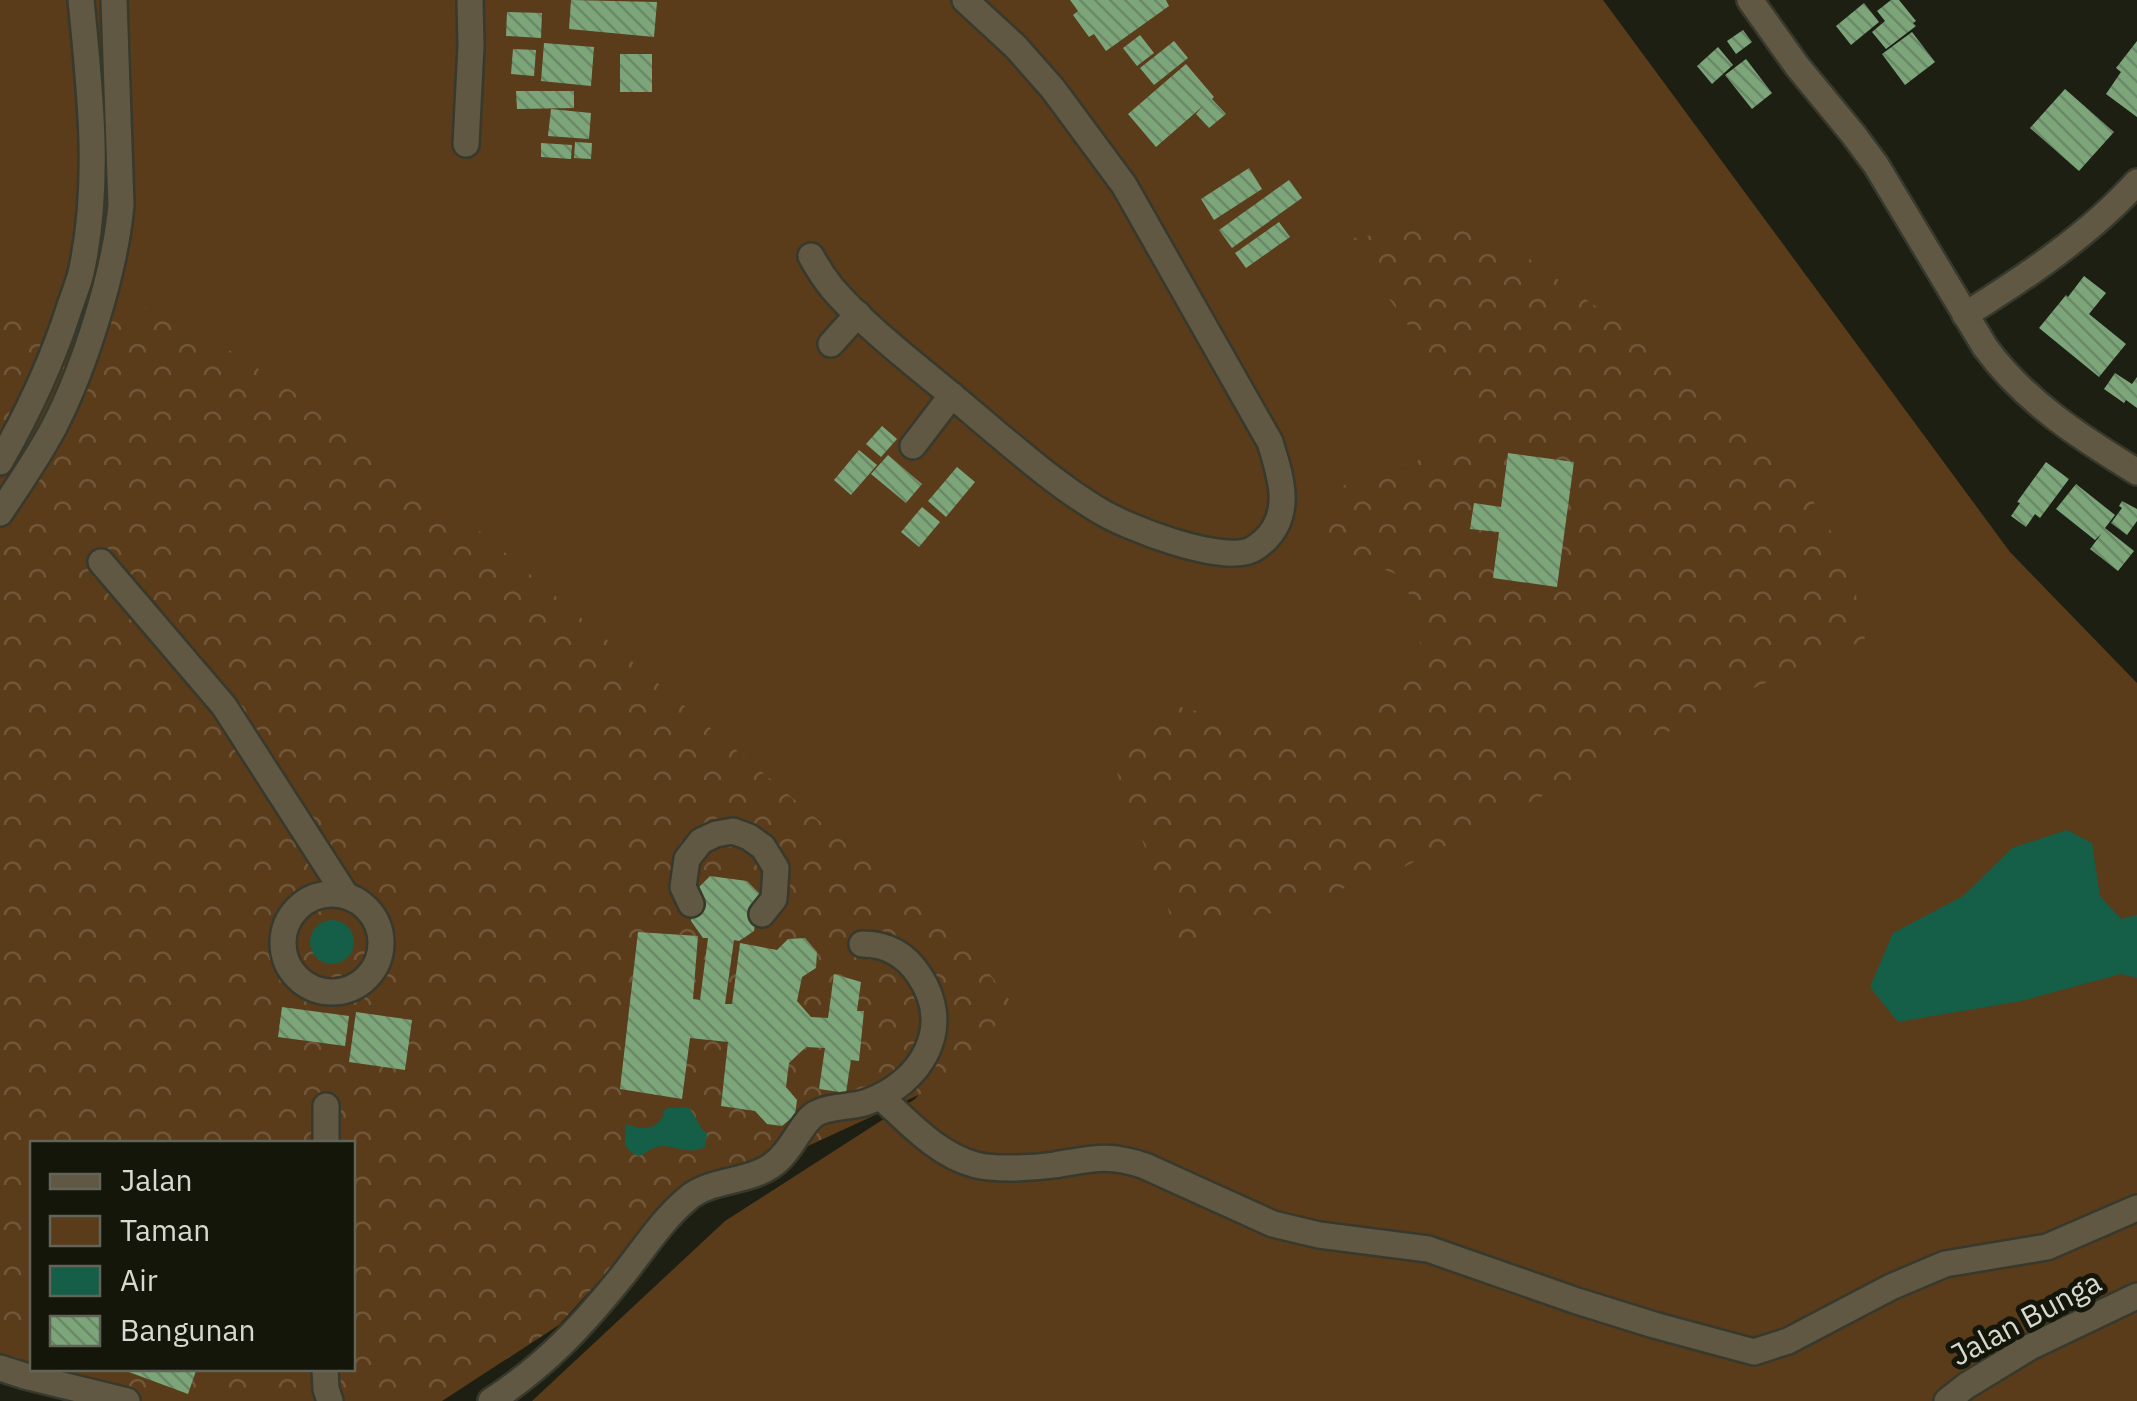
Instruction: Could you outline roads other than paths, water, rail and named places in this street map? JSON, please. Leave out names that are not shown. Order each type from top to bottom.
[{"type":"street","points":[[0,462],[42,380],[81,274],[93,139],[81,0]]},
{"type":"street","points":[[0,513],[55,425],[80,365],[118,238],[121,204],[114,0]]},
{"type":"street","points":[[466,144],[470,0]]},
{"type":"street","points":[[810,256],[831,287],[858,314],[952,395],[1103,513],[1151,534],[1233,554],[1251,550],[1276,525],[1283,508],[1283,489],[1270,442],[1124,185],[1053,89],[1016,47],[965,0]]},
{"type":"street","points":[[1750,0],[1876,166],[2002,372],[2081,437],[2137,472]]},
{"type":"street","points":[[1966,315],[2081,234],[2137,182]]},
{"type":"street","points":[[830,344],[858,314]]},
{"type":"street","points":[[913,446],[952,395]]},
{"type":"street","points":[[102,562],[224,706],[345,894]]},
{"type":"street","points":[[691,904],[683,887],[687,859],[702,841],[732,832],[762,847],[776,868],[774,900],[762,914]]},
{"type":"street","points":[[490,1401],[554,1353],[596,1308],[666,1220],[695,1192],[748,1178],[768,1168],[782,1158],[814,1115],[881,1097],[913,1073],[926,1056],[934,1028],[931,1002],[922,978],[904,957],[876,944],[862,944]]},
{"type":"street","points":[[881,1097],[929,1141],[975,1165],[1050,1166],[1095,1156],[1124,1158],[1273,1224],[1319,1235],[1441,1252],[1576,1301],[1754,1352],[1788,1341],[1891,1287],[1945,1264],[2046,1247],[2137,1208]]},
{"type":"street","points":[[326,1106],[326,1141]]},
{"type":"street","name":"Jalan Bunga","points":[[1947,1401],[2030,1348],[2137,1296]]},
{"type":"street","points":[[0,1368],[128,1401]]},
{"type":"street","points":[[325,1371],[330,1401]]},
{"type":"water","points":[[2067,830],[2092,843],[2100,896],[2121,919],[2137,915],[2137,978],[2121,974],[2021,1001],[1898,1022],[1870,987],[1893,933],[1963,896],[2012,848]]},
{"type":"water","points":[[332,920],[347,927],[354,942],[347,957],[332,964],[317,957],[310,942],[317,927]]},
{"type":"water","points":[[688,1107],[707,1134],[705,1147],[689,1150],[660,1146],[639,1156],[627,1148],[626,1124],[648,1128],[661,1120],[662,1112],[668,1108]]}]
